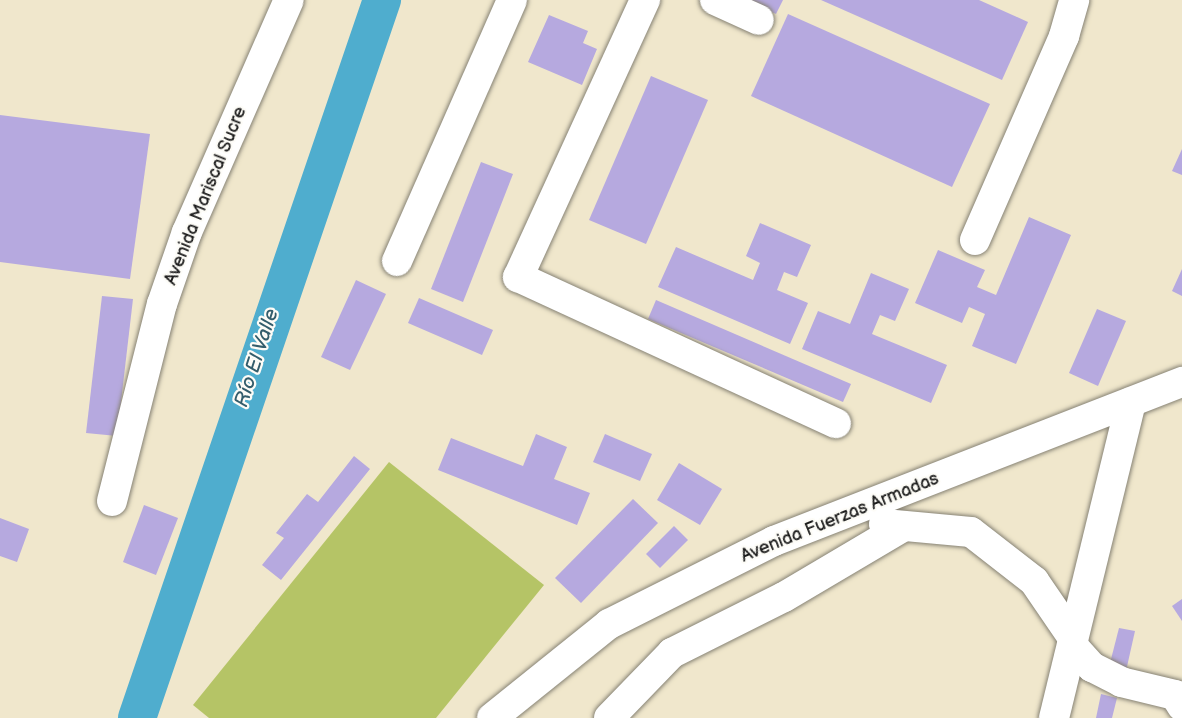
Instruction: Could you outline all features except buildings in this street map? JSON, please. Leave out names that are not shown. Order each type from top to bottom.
[{"type":"street","name":"Avenida Mariscal Sucre","points":[[112,501],[162,304],[187,232],[289,0]]},
{"type":"street","points":[[397,261],[512,0]]},
{"type":"street","points":[[645,0],[518,277],[836,423]]},
{"type":"street","points":[[715,0],[759,20]]},
{"type":"street","points":[[975,240],[1064,36],[1074,0]]},
{"type":"street","name":"Avenida Fuerzas Armadas","points":[[492,718],[609,624],[774,541],[1182,382]]},
{"type":"street","points":[[1054,718],[1131,402]]},
{"type":"street","points":[[834,518],[971,532],[1034,581],[1072,642],[1092,667],[1121,682],[1175,695],[1182,706]]},
{"type":"street","points":[[609,718],[672,653],[784,597],[904,526]]},
{"type":"green space","points":[[389,462],[544,585],[436,718],[209,718],[193,705]]},
{"type":"waterway","name":"Río El Valle","points":[[137,718],[382,0]]}]
